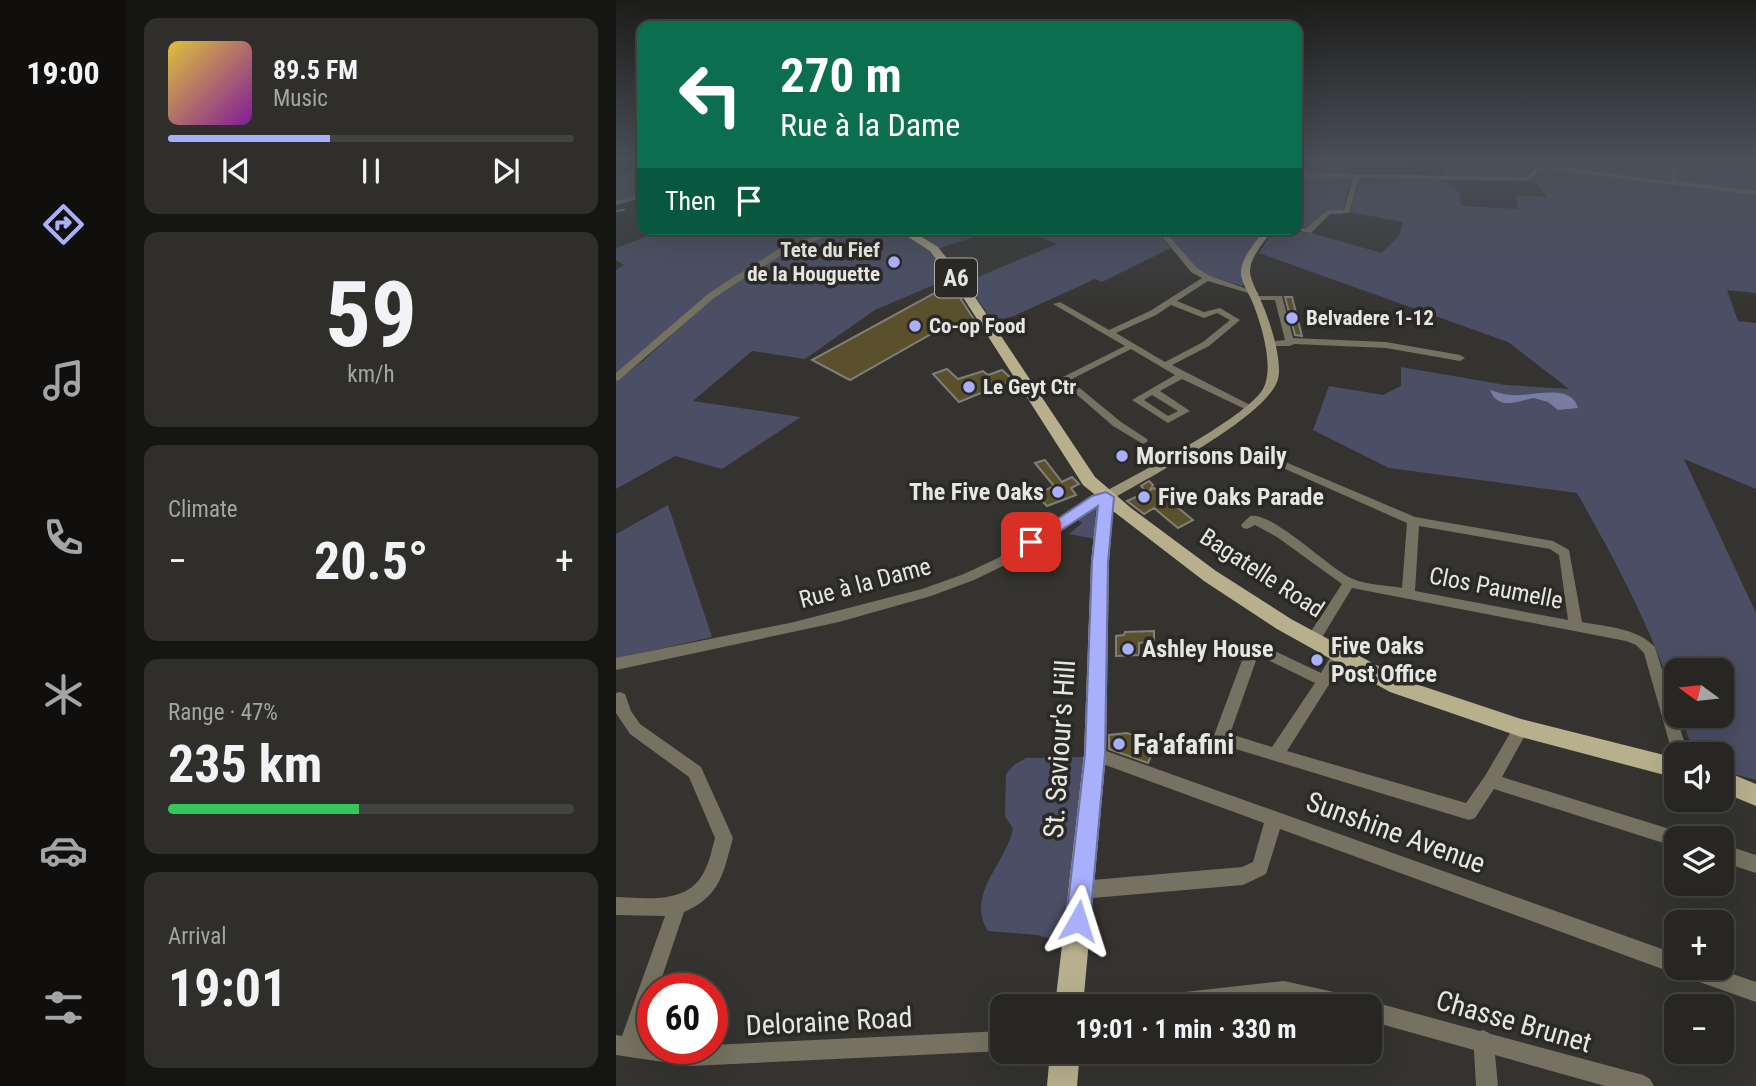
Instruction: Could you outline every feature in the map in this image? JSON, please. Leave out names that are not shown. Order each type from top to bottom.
[{"type":"main road","name":"A6","points":[[910,235],[937,253],[983,317],[1089,481],[1106,497]]},
{"type":"main road","points":[[1106,497],[1225,427],[1261,399],[1273,379],[1274,364],[1256,296],[1245,273],[1245,267],[1265,235]]},
{"type":"main road","name":"Bagatelle Road","points":[[1106,497],[1210,576],[1340,656],[1397,686],[1521,728],[1664,765]]},
{"type":"main road","name":"St. Saviour's Hill","points":[[1070,994],[1095,754],[1106,497]]},
{"type":"main road","points":[[1103,520],[1108,513],[1125,512]]},
{"type":"main road","points":[[1734,787],[1756,795]]},
{"type":"main road","points":[[1062,1086],[1064,1064]]},
{"type":"street","points":[[1302,231],[1308,232],[1328,212],[1347,212]]},
{"type":"street","points":[[616,378],[711,296],[780,252],[825,235]]},
{"type":"street","points":[[1164,235],[1194,270],[1207,278],[1256,296],[1279,298],[1289,341]]},
{"type":"street","points":[[1109,333],[1172,302],[1207,278]]},
{"type":"street","points":[[1166,365],[1206,344],[1236,320],[1217,310],[1204,315],[1172,302]]},
{"type":"street","points":[[1057,304],[1182,375],[1251,408]]},
{"type":"street","points":[[1267,317],[1284,316]]},
{"type":"street","points":[[1268,344],[1290,343],[1289,341],[1386,345],[1460,358]]},
{"type":"street","points":[[1131,346],[1064,379],[1117,424],[1143,441]]},
{"type":"street","points":[[1152,391],[1182,375]]},
{"type":"street","name":"Clos Paumelle","points":[[1269,458],[1413,521],[1560,548],[1565,553],[1576,627]]},
{"type":"street","name":"Rue à la Dame","points":[[616,664],[878,608],[971,576],[1017,551],[1097,499],[1106,497]]},
{"type":"street","points":[[1247,525],[1254,519],[1281,534],[1349,583],[1313,640]]},
{"type":"street","name":"Clos Paumelle","points":[[1408,595],[1413,521]]},
{"type":"street","name":"Clos Paumelle","points":[[1349,583],[1626,636],[1640,641],[1650,651],[1677,742]]},
{"type":"street","points":[[1324,680],[1254,647],[1221,738],[1469,812],[1491,781],[1521,728]]},
{"type":"street","points":[[1276,755],[1340,656]]},
{"type":"street","points":[[616,699],[620,698],[624,713],[635,729],[695,772],[724,838],[710,881],[695,899],[677,906],[616,906]]},
{"type":"street","name":"Sunshine Avenue","points":[[1095,754],[1664,960]]},
{"type":"street","points":[[1491,781],[1664,835]]},
{"type":"street","points":[[1081,890],[1243,876],[1260,868],[1274,818]]},
{"type":"street","points":[[1734,857],[1756,864]]},
{"type":"street","points":[[622,1046],[677,906]]},
{"type":"street","points":[[1722,980],[1756,992]]},
{"type":"street","points":[[1257,994],[1284,991],[1298,994]]},
{"type":"street","name":"Chasse Brunet","points":[[1382,1014],[1643,1086]]},
{"type":"street","points":[[1483,1040],[1487,1086]]},
{"type":"street","name":"Deloraine Road","points":[[622,1046],[691,1056],[990,1042]]},
{"type":"shaded area","points":[[1302,212],[1324,212],[1307,231],[1302,230]]},
{"type":"shaded area","points":[[1350,212],[1756,212],[1756,293],[1727,290],[1738,321],[1756,323],[1756,489],[1684,459],[1756,613],[1756,780],[1734,774],[1734,742],[1690,742],[1685,728],[1734,728],[1734,658],[1664,658],[1664,669],[1632,595],[1577,493],[1389,468],[1313,430],[1329,386],[1383,395],[1401,386],[1401,367],[1506,385],[1569,389],[1508,342],[1259,253],[1270,235],[1302,235],[1302,232],[1382,253],[1400,234],[1403,222]]},
{"type":"shaded area","points":[[650,235],[822,235],[776,252],[723,285],[616,375],[616,270],[624,265],[616,260],[616,248]]},
{"type":"shaded area","points":[[830,235],[905,235],[929,249],[950,278],[875,310],[805,359],[752,351],[693,401],[801,417],[722,469],[675,456],[616,489],[616,381],[644,360],[715,296],[781,254]]},
{"type":"shaded area","points":[[916,235],[980,235],[937,249]]},
{"type":"shaded area","points":[[1035,235],[1160,235],[1171,248],[1102,282],[1095,279],[1014,316],[993,322],[966,282],[1057,244]]},
{"type":"shaded area","points":[[1166,235],[1261,235],[1241,269],[1244,285],[1208,276],[1197,269]]},
{"type":"shaded area","points":[[1490,390],[1512,395],[1559,393],[1574,400],[1578,408],[1558,410],[1548,402],[1534,398],[1504,403],[1498,401]]},
{"type":"shaded area","points":[[668,505],[712,637],[616,659],[616,534]]},
{"type":"shaded area","points":[[1089,506],[1096,506],[1095,539],[1069,534],[1082,523],[1073,517]]},
{"type":"shaded area","points":[[1085,757],[1068,935],[1061,942],[1037,935],[988,931],[982,918],[984,892],[1013,829],[1005,816],[1006,774],[1026,758]]},
{"type":"building","name":"Co-op Food","points":[[951,284],[975,321],[933,333],[850,380],[812,360]]},
{"type":"building","points":[[1285,297],[1292,297],[1302,336],[1295,335]]},
{"type":"building","name":"Le Geyt Ctr","points":[[947,369],[958,379],[983,371],[988,375],[1002,370],[1013,380],[959,402],[933,374]]},
{"type":"building","name":"The Five Oaks","points":[[1045,460],[1062,482],[1072,477],[1079,484],[1071,488],[1076,495],[1047,506],[1036,495],[1054,486],[1035,463]]},
{"type":"building","points":[[1149,481],[1153,485],[1150,490],[1154,488],[1193,520],[1178,528],[1154,508],[1144,514],[1127,501],[1147,492],[1141,486]]},
{"type":"building","name":"Ashley House","points":[[1154,631],[1154,642],[1139,643],[1139,655],[1116,656],[1116,636],[1124,635],[1125,632]]},
{"type":"building","points":[[1126,733],[1157,741],[1148,763],[1109,749],[1109,735]]},
{"type":"place","name":"Tete du Fief de la Houguette","points":[[894,262]]},
{"type":"place","name":"Belvadere 1-12","points":[[1292,318]]},
{"type":"place","name":"Co-op Food","points":[[915,326]]},
{"type":"place","name":"Le Geyt Ctr","points":[[969,387]]},
{"type":"place","name":"Morrisons Daily","points":[[1122,456]]},
{"type":"place","name":"The Five Oaks","points":[[1058,492]]},
{"type":"place","name":"Five Oaks Parade","points":[[1144,497]]},
{"type":"place","name":"Ashley House","points":[[1128,649]]},
{"type":"place","name":"Five Oaks Post Office","points":[[1317,660]]},
{"type":"place","name":"Fa'afafini","points":[[1119,744]]},
{"type":"route","points":[[1031,542],[1097,499],[1106,497],[1100,562],[1095,754],[1078,921]]}]
